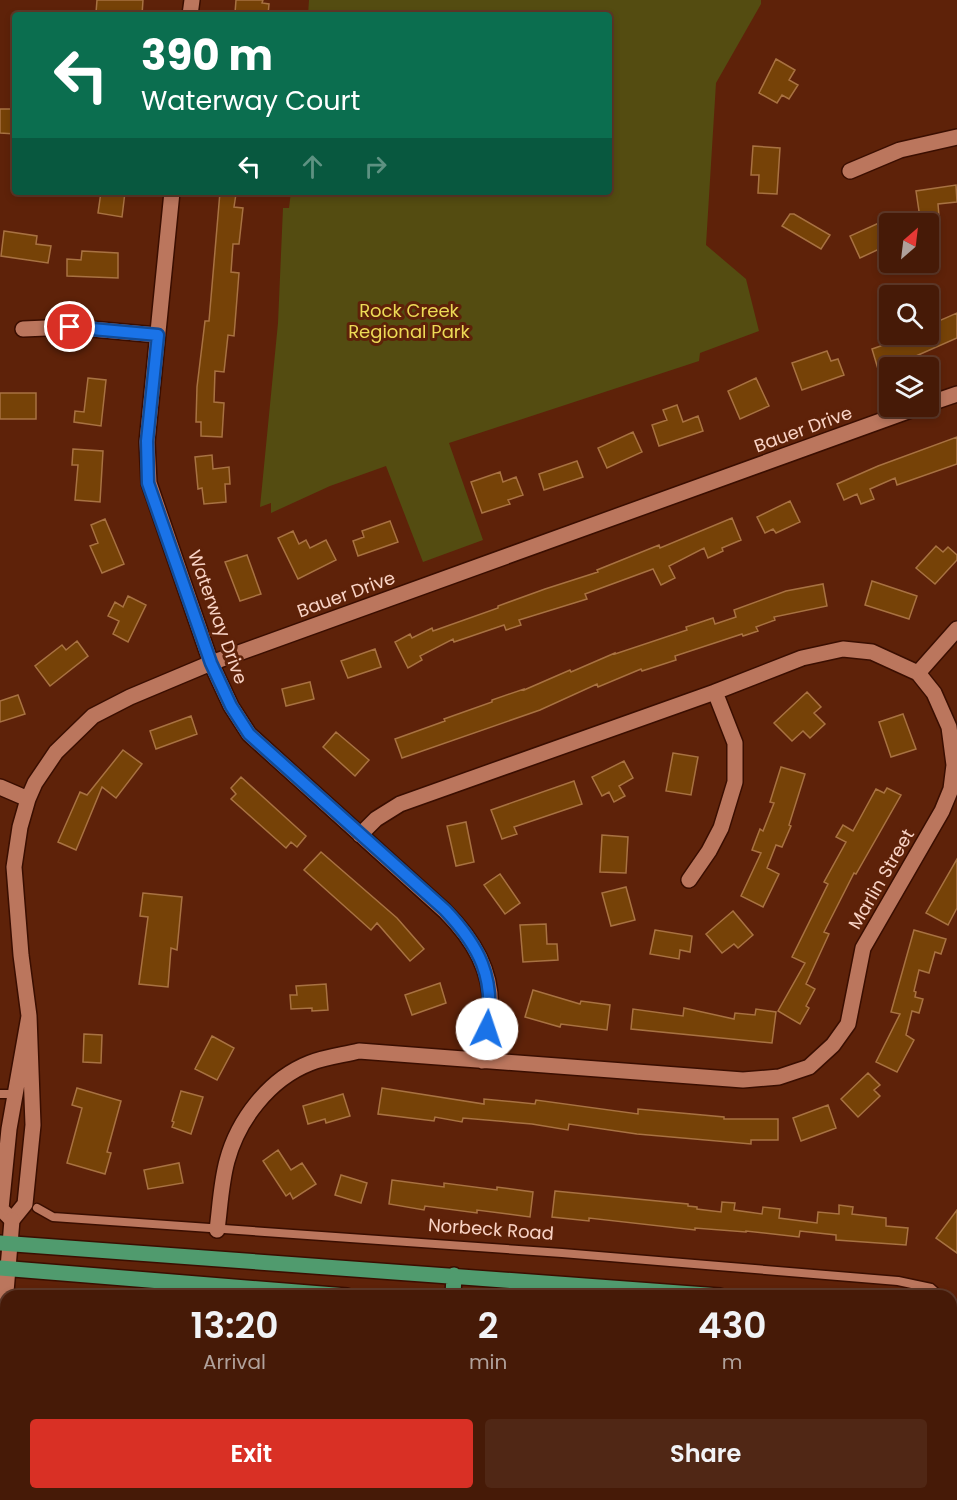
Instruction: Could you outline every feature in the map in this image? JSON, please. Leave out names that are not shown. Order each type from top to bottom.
[{"type":"main road","points":[[5,1243],[644,1290]]},
{"type":"main road","points":[[4,1268],[274,1290]]},
{"type":"main road","points":[[453,1290],[454,1275]]},
{"type":"street","points":[[850,171],[900,150],[957,137]]},
{"type":"street","name":"Waterway Drive","points":[[172,195],[147,441],[148,483],[211,663],[231,706],[249,734],[445,910],[463,929],[477,950],[489,986],[490,1013],[482,1061]]},
{"type":"street","points":[[23,329],[70,327],[158,335]]},
{"type":"street","points":[[939,400],[957,394]]},
{"type":"street","name":"Bauer Drive","points":[[4,1213],[25,1204],[33,1125],[29,1016],[21,955],[14,867],[20,826],[35,783],[56,752],[93,716],[130,697],[211,663],[892,417]]},
{"type":"street","points":[[918,673],[957,629]]},
{"type":"street","name":"Marlin Street","points":[[217,1230],[226,1164],[233,1143],[254,1106],[269,1090],[290,1074],[310,1063],[359,1051],[743,1080],[779,1077],[809,1067],[833,1045],[848,1024],[863,948],[942,811],[951,789],[954,765],[949,727],[934,693],[918,673],[872,652],[843,649],[802,658],[715,692],[400,804],[376,819],[360,835]]},
{"type":"street","points":[[690,880],[721,828],[735,782],[735,743],[715,692]]},
{"type":"street","points":[[0,787],[28,799]]},
{"type":"street","name":"Bauer Drive","points":[[3,1290],[5,1126],[8,1094],[29,1016]]},
{"type":"street","points":[[26,1196],[37,1208]]},
{"type":"lane","name":"Norbeck Road","points":[[37,1208],[53,1217],[562,1253],[897,1281],[933,1290]]},
{"type":"green space","name":"Rock Creek Regional Park","points":[[309,0],[761,0],[761,4],[716,83],[706,245],[746,279],[759,331],[700,353],[699,361],[449,443],[483,540],[423,562],[386,466],[330,486],[271,513],[271,503],[260,507],[278,323],[283,208],[289,208],[291,195],[612,195],[612,12],[308,12]]},
{"type":"building","points":[[97,0],[143,0],[142,12],[96,12]]},
{"type":"building","points":[[236,0],[263,0],[262,3],[269,4],[268,12],[235,12]]},
{"type":"building","points":[[776,59],[795,70],[789,80],[798,85],[789,99],[782,95],[777,103],[759,93]]},
{"type":"building","points":[[0,109],[12,109],[12,134],[0,133]]},
{"type":"building","points":[[753,146],[780,148],[777,194],[758,193],[759,175],[751,175]]},
{"type":"building","points":[[956,185],[957,202],[938,204],[939,213],[919,213],[916,191]]},
{"type":"building","points":[[101,195],[125,195],[122,217],[98,213]]},
{"type":"building","points":[[220,195],[236,195],[234,207],[243,208],[239,244],[233,244],[231,272],[239,273],[234,336],[228,335],[224,372],[215,371],[214,402],[224,403],[222,437],[201,436],[201,422],[196,422],[197,387],[205,321],[209,321]]},
{"type":"building","points":[[790,214],[794,214],[830,235],[821,249],[782,226]]},
{"type":"building","points":[[879,223],[879,249],[860,258],[850,236]]},
{"type":"building","points":[[4,231],[37,236],[36,244],[51,246],[48,263],[1,256]]},
{"type":"building","points":[[82,251],[118,253],[118,278],[67,276],[67,259],[81,260]]},
{"type":"building","points":[[957,313],[957,338],[913,357],[879,357],[878,369],[872,349],[883,345],[939,345],[939,321]]},
{"type":"building","points":[[827,351],[831,361],[838,359],[844,375],[802,390],[792,363]]},
{"type":"building","points":[[88,378],[106,380],[101,426],[74,422],[75,411],[84,412]]},
{"type":"building","points":[[756,378],[769,406],[740,419],[728,391]]},
{"type":"building","points":[[0,393],[36,393],[36,419],[0,419]]},
{"type":"building","points":[[677,405],[683,422],[698,416],[703,431],[659,446],[652,425],[667,420],[663,410]]},
{"type":"building","points":[[633,432],[642,452],[607,468],[598,448]]},
{"type":"building","points":[[957,437],[957,464],[897,485],[895,478],[870,489],[874,499],[861,504],[857,494],[844,500],[837,484],[878,466]]},
{"type":"building","points":[[73,449],[103,451],[100,502],[75,500],[78,465],[72,465]]},
{"type":"building","points":[[212,455],[213,469],[229,467],[230,484],[225,484],[226,502],[204,504],[202,488],[198,489],[195,457]]},
{"type":"building","points":[[577,461],[583,477],[544,490],[539,474]]},
{"type":"building","points":[[500,472],[503,482],[516,477],[523,495],[508,500],[510,504],[482,513],[471,482]]},
{"type":"building","points":[[790,501],[800,522],[776,533],[773,529],[765,533],[757,517]]},
{"type":"building","points":[[732,518],[741,540],[722,548],[723,551],[708,558],[704,548],[669,566],[675,578],[661,585],[653,569],[585,594],[587,599],[519,620],[521,625],[506,630],[504,625],[454,642],[453,639],[420,656],[422,660],[408,668],[395,642],[410,634],[412,638],[432,628],[433,631],[545,589],[598,572],[597,570],[659,545],[660,548]]},
{"type":"building","points":[[105,519],[124,564],[102,573],[90,546],[98,543],[91,525]]},
{"type":"building","points":[[390,521],[398,542],[358,556],[353,541],[364,537],[362,531]]},
{"type":"building","points":[[293,531],[299,544],[306,540],[310,548],[326,540],[336,560],[298,579],[278,538]]},
{"type":"building","points":[[936,546],[943,552],[948,547],[957,555],[957,560],[935,584],[916,568]]},
{"type":"building","points":[[247,555],[261,594],[240,601],[225,562]]},
{"type":"building","points":[[872,581],[917,596],[909,619],[865,605]]},
{"type":"building","points":[[823,584],[827,606],[774,617],[775,620],[756,627],[758,631],[675,656],[676,660],[642,671],[641,669],[598,687],[597,684],[540,710],[402,758],[395,739],[615,653],[687,630],[686,627],[713,618],[715,624],[736,617],[734,610],[786,591]]},
{"type":"building","points":[[128,596],[146,605],[128,642],[113,634],[119,621],[108,616],[115,602],[123,607]]},
{"type":"building","points":[[77,641],[88,656],[50,686],[35,666],[62,645],[66,650]]},
{"type":"building","points":[[375,649],[381,667],[348,678],[341,661]]},
{"type":"building","points":[[310,682],[314,699],[286,706],[282,689]]},
{"type":"building","points":[[807,692],[821,707],[814,713],[825,724],[810,738],[803,731],[792,741],[774,723]]},
{"type":"building","points":[[18,695],[25,714],[0,722],[0,701]]},
{"type":"building","points":[[903,714],[916,749],[891,757],[879,722]]},
{"type":"building","points":[[191,716],[197,734],[156,749],[150,731]]},
{"type":"building","points":[[336,732],[369,760],[355,776],[323,747]]},
{"type":"building","points":[[123,750],[142,764],[116,798],[102,787],[76,850],[58,842],[80,792],[87,795]]},
{"type":"building","points":[[673,753],[698,757],[691,795],[666,791]]},
{"type":"building","points":[[624,761],[633,778],[619,786],[625,796],[614,802],[609,792],[602,796],[592,777]]},
{"type":"building","points":[[781,767],[805,774],[789,825],[791,826],[782,847],[776,845],[767,868],[779,874],[763,907],[741,896],[761,853],[752,850],[760,829],[763,831],[774,803],[770,802]]},
{"type":"building","points":[[241,777],[306,836],[297,847],[291,842],[286,848],[231,799],[236,794],[231,788]]},
{"type":"building","points":[[574,781],[582,804],[514,827],[517,834],[502,839],[491,810]]},
{"type":"building","points":[[887,788],[901,795],[856,874],[854,873],[824,932],[829,934],[806,984],[815,989],[806,1006],[809,1008],[800,1024],[778,1011],[805,963],[792,957],[828,884],[824,882],[846,842],[836,837],[843,825],[853,831],[876,789],[884,793]]},
{"type":"building","points":[[466,822],[474,862],[456,866],[447,826]]},
{"type":"building","points":[[602,835],[628,837],[626,873],[600,872]]},
{"type":"building","points":[[321,852],[397,918],[424,949],[410,961],[377,923],[371,930],[304,870]]},
{"type":"building","points":[[957,859],[957,908],[948,925],[926,913]]},
{"type":"building","points":[[500,874],[520,903],[505,914],[484,885]]},
{"type":"building","points":[[626,887],[635,920],[611,926],[602,893]]},
{"type":"building","points":[[143,893],[182,897],[177,950],[171,948],[168,987],[139,984],[148,917],[140,916]]},
{"type":"building","points":[[733,911],[753,935],[738,948],[734,944],[722,953],[706,934]]},
{"type":"building","points":[[546,924],[547,944],[557,944],[558,960],[523,962],[520,925]]},
{"type":"building","points":[[655,930],[692,936],[690,952],[680,950],[679,959],[650,954]]},
{"type":"building","points":[[914,930],[946,939],[941,954],[935,952],[929,973],[919,970],[914,991],[916,992],[915,997],[923,999],[919,1013],[912,1011],[906,1035],[914,1040],[897,1072],[876,1062],[900,1014],[891,1012]]},
{"type":"building","points":[[440,983],[446,1003],[412,1015],[405,995]]},
{"type":"building","points":[[326,984],[328,1010],[291,1009],[290,995],[297,995],[296,986]]},
{"type":"building","points":[[533,990],[580,1004],[581,1001],[610,1005],[607,1030],[561,1024],[560,1027],[525,1017]]},
{"type":"building","points":[[684,1008],[734,1019],[735,1013],[755,1015],[756,1009],[776,1012],[772,1043],[631,1029],[633,1009],[683,1016]]},
{"type":"building","points":[[84,1034],[102,1035],[101,1063],[83,1062]]},
{"type":"building","points":[[212,1036],[234,1048],[217,1080],[195,1069]]},
{"type":"building","points":[[868,1073],[880,1085],[874,1090],[880,1096],[858,1117],[841,1099]]},
{"type":"building","points":[[77,1088],[121,1101],[107,1152],[111,1153],[105,1174],[67,1163],[82,1108],[72,1105]]},
{"type":"building","points":[[382,1088],[484,1104],[484,1099],[535,1104],[536,1100],[638,1114],[638,1109],[724,1117],[724,1119],[778,1119],[778,1140],[751,1140],[751,1144],[637,1134],[569,1124],[568,1130],[532,1124],[463,1118],[462,1122],[435,1117],[434,1121],[378,1114]]},
{"type":"building","points":[[181,1091],[203,1097],[191,1134],[172,1127]]},
{"type":"building","points":[[343,1094],[350,1116],[326,1123],[325,1119],[308,1124],[303,1106]]},
{"type":"building","points":[[828,1105],[836,1128],[801,1141],[793,1118]]},
{"type":"building","points":[[278,1150],[291,1170],[302,1163],[316,1184],[293,1199],[290,1193],[286,1196],[263,1161]]},
{"type":"building","points":[[179,1163],[183,1183],[148,1189],[144,1170]]},
{"type":"building","points":[[341,1175],[367,1183],[361,1203],[335,1195]]},
{"type":"building","points":[[392,1180],[444,1187],[444,1183],[533,1192],[530,1217],[425,1206],[424,1210],[389,1204]]},
{"type":"building","points":[[555,1191],[688,1204],[697,1209],[721,1212],[722,1202],[735,1203],[734,1210],[762,1214],[763,1207],[780,1209],[779,1218],[817,1223],[818,1212],[839,1214],[839,1205],[853,1207],[852,1214],[886,1218],[886,1226],[908,1228],[906,1245],[836,1240],[836,1235],[800,1231],[799,1237],[746,1231],[695,1228],[695,1230],[589,1218],[589,1221],[552,1217]]},
{"type":"building","points":[[957,1210],[957,1253],[936,1238]]},
{"type":"route","points":[[70,327],[158,335],[147,441],[148,483],[211,663],[231,706],[249,734],[445,910],[463,929],[477,950],[489,986],[490,1013],[487,1029]]}]
